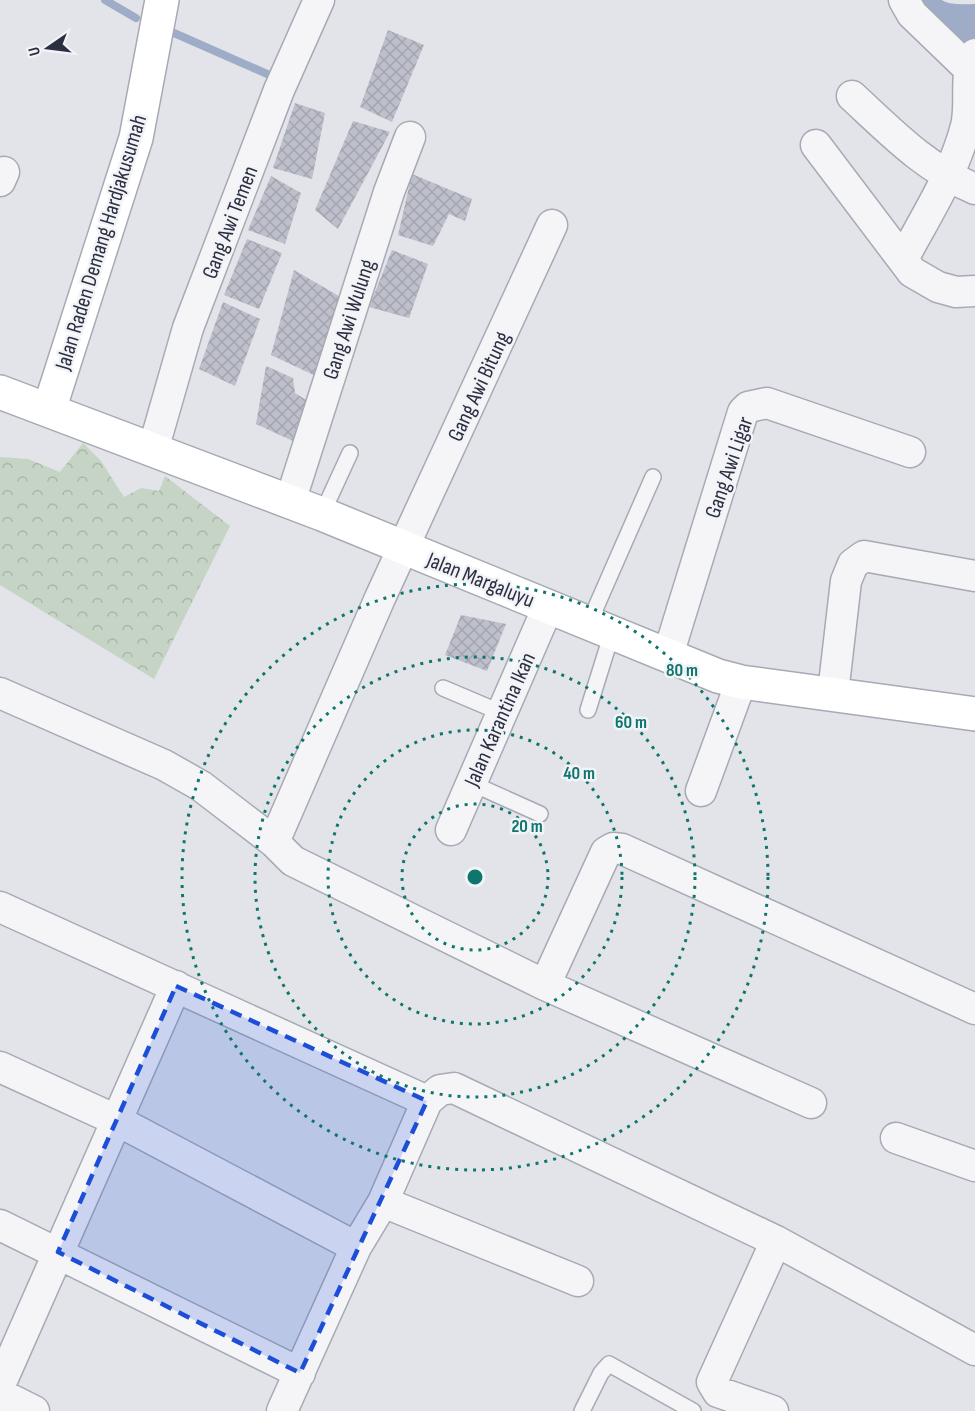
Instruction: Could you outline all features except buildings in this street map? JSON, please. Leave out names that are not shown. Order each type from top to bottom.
[{"type":"main road","name":"Jalan Raden Demang Hardjakusumah","points":[[26,401],[116,132],[153,36],[162,0]]},
{"type":"main road","name":"Jalan Margaluyu","points":[[26,401],[322,514],[718,676],[741,682],[975,714]]},
{"type":"street","name":"Gang Awi Temen","points":[[153,450],[188,328],[279,90],[319,0]]},
{"type":"street","points":[[903,259],[946,176],[966,126],[970,100],[971,61],[912,14],[904,0]]},
{"type":"street","points":[[852,96],[919,158],[946,176],[975,189]]},
{"type":"street","name":"Gang Awi Wulung","points":[[290,502],[389,192],[410,137]]},
{"type":"street","points":[[816,145],[912,272],[938,287],[956,292],[975,291]]},
{"type":"street","name":"Gang Awi Bitung","points":[[274,842],[404,548],[552,225]]},
{"type":"street","name":"Gang Awi Ligar","points":[[668,655],[743,412],[748,407],[767,404],[910,452]]},
{"type":"street","points":[[833,693],[846,581],[853,564],[864,556],[975,576]]},
{"type":"street","name":"Jalan Karantina Ikan","points":[[451,830],[548,607]]},
{"type":"street","points":[[700,791],[741,682]]},
{"type":"street","points":[[0,693],[173,770],[201,786],[274,842],[293,861],[545,985],[811,1103]]},
{"type":"street","points":[[545,985],[606,852],[613,848],[622,849],[975,1009]]},
{"type":"street","points":[[0,908],[427,1101]]},
{"type":"street","points":[[0,1385],[176,986]]},
{"type":"street","points":[[0,1067],[116,1120],[356,1247]]},
{"type":"street","points":[[282,1411],[356,1247],[383,1202],[427,1101],[440,1090],[454,1088],[776,1241],[975,1350]]},
{"type":"street","points":[[896,1138],[975,1166]]},
{"type":"street","points":[[383,1202],[578,1281]]},
{"type":"street","points":[[0,1225],[300,1373]]},
{"type":"street","points":[[773,1411],[718,1392],[712,1382],[776,1241]]},
{"type":"street","points":[[0,1394],[34,1411]]},
{"type":"lane","points":[[322,514],[350,453]]},
{"type":"lane","points":[[588,710],[600,628],[653,477]]},
{"type":"lane","points":[[443,688],[502,713]]},
{"type":"lane","points":[[471,783],[540,814]]},
{"type":"lane","points":[[582,1411],[601,1373],[609,1364],[693,1411]]},
{"type":"highlighted area","points":[[176,986],[427,1101],[300,1373],[58,1252]]},
{"type":"green space","points":[[83,443],[101,461],[124,497],[141,488],[159,491],[165,476],[230,526],[154,679],[0,585],[0,457],[28,459],[60,472]]},
{"type":"waterway","points":[[105,0],[136,18]]},
{"type":"waterway","points":[[918,0],[926,16],[940,24],[975,26]]},
{"type":"waterway","points":[[174,33],[274,77],[273,80]]}]
